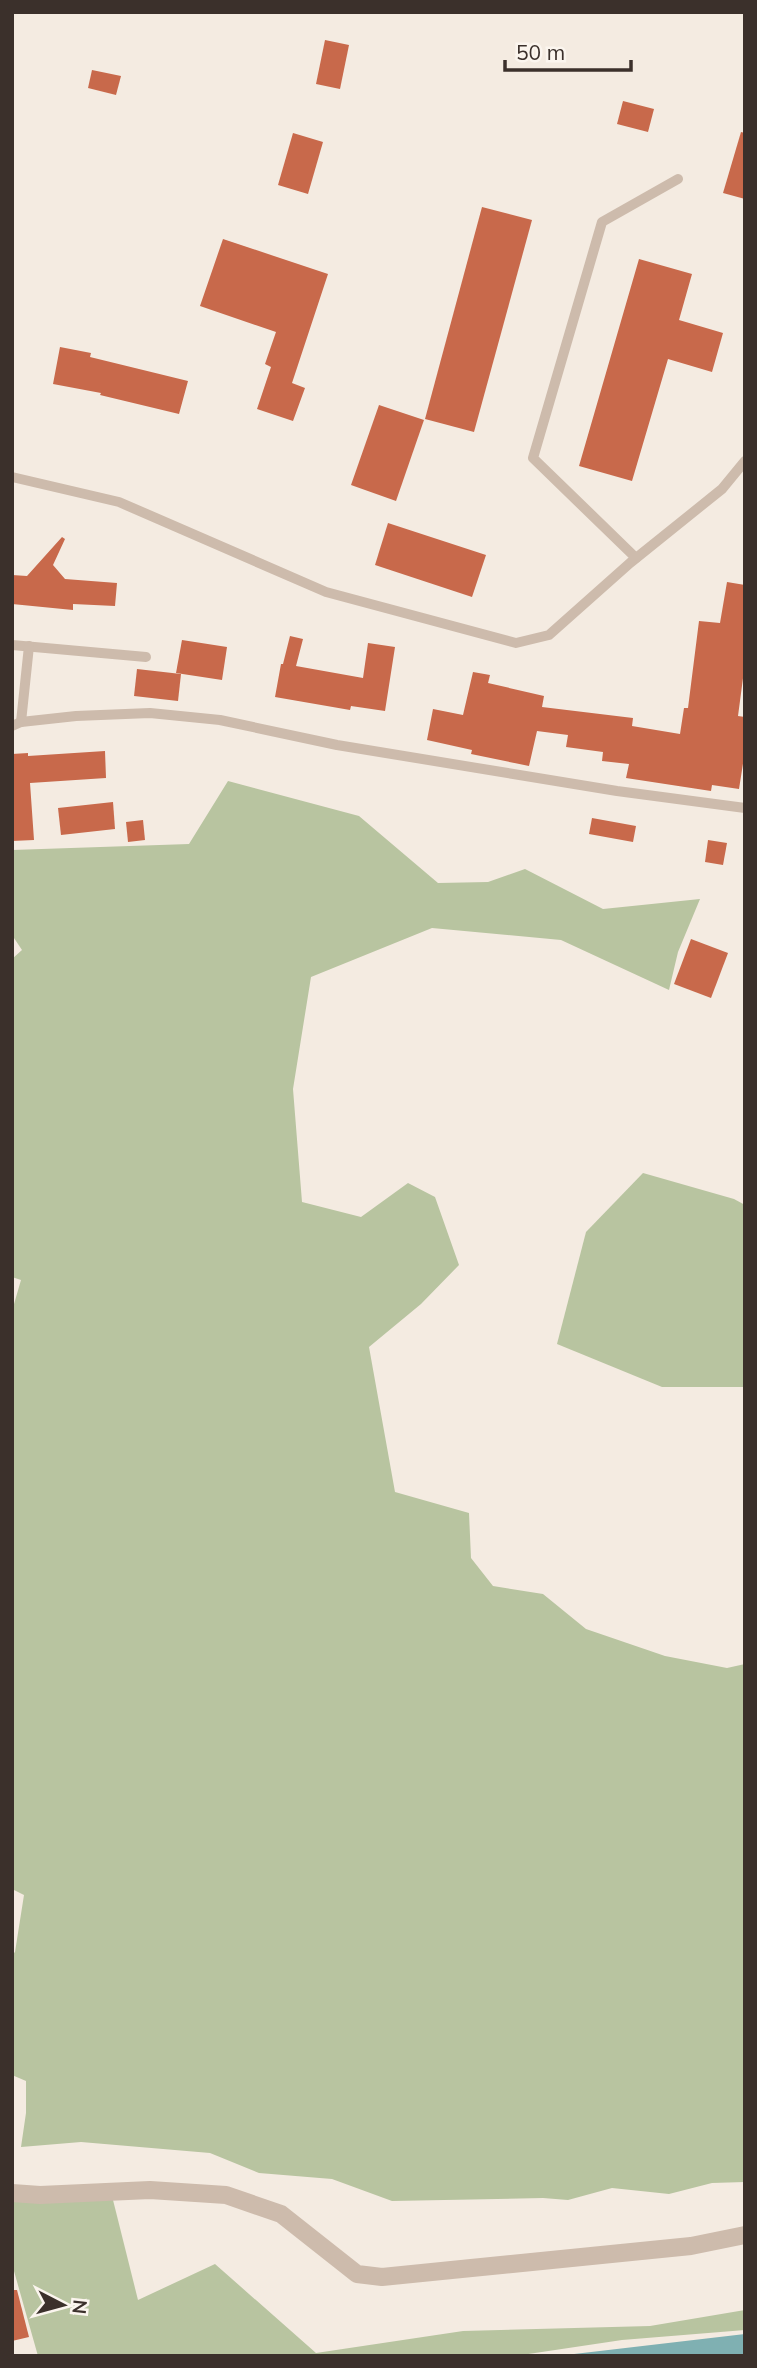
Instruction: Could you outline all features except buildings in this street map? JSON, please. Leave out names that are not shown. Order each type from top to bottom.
[{"type":"street","points":[[12,2193],[40,2195],[150,2190],[226,2195],[281,2214],[358,2274],[383,2277],[691,2246],[745,2235]]},
{"type":"lane","points":[[636,558],[533,458],[602,222],[678,179]]},
{"type":"lane","points":[[12,477],[119,502],[326,592],[516,643],[549,635],[636,558],[722,489],[745,461]]},
{"type":"lane","points":[[12,645],[146,657]]},
{"type":"lane","points":[[29,646],[17,724],[76,716],[150,713],[220,720],[351,747],[617,792],[745,808]]},
{"type":"green space","points":[[228,781],[359,816],[438,883],[488,882],[525,869],[603,909],[700,899],[678,952],[669,990],[561,940],[432,928],[311,977],[293,1089],[302,1202],[361,1217],[408,1183],[435,1197],[459,1265],[421,1304],[369,1347],[395,1492],[469,1513],[471,1558],[493,1586],[543,1594],[586,1629],[665,1656],[727,1668],[745,1664],[745,2182],[712,2183],[669,2194],[612,2188],[568,2200],[543,2198],[392,2201],[332,2179],[259,2173],[210,2153],[81,2142],[21,2147],[26,2113],[26,2081],[12,2075],[12,1955],[15,1952],[24,1895],[12,1889],[12,1311],[21,1280],[12,1277],[12,959],[22,950],[12,935],[12,850],[189,844]]},
{"type":"green space","points":[[643,1173],[734,1199],[745,1205],[745,1387],[662,1387],[557,1344],[586,1232]]},
{"type":"green space","points":[[111,2192],[138,2300],[215,2264],[316,2353],[463,2331],[650,2326],[745,2310],[745,2330],[622,2340],[515,2356],[38,2356],[12,2264],[12,2194]]},
{"type":"water","points":[[745,2334],[745,2356],[557,2356]]}]
